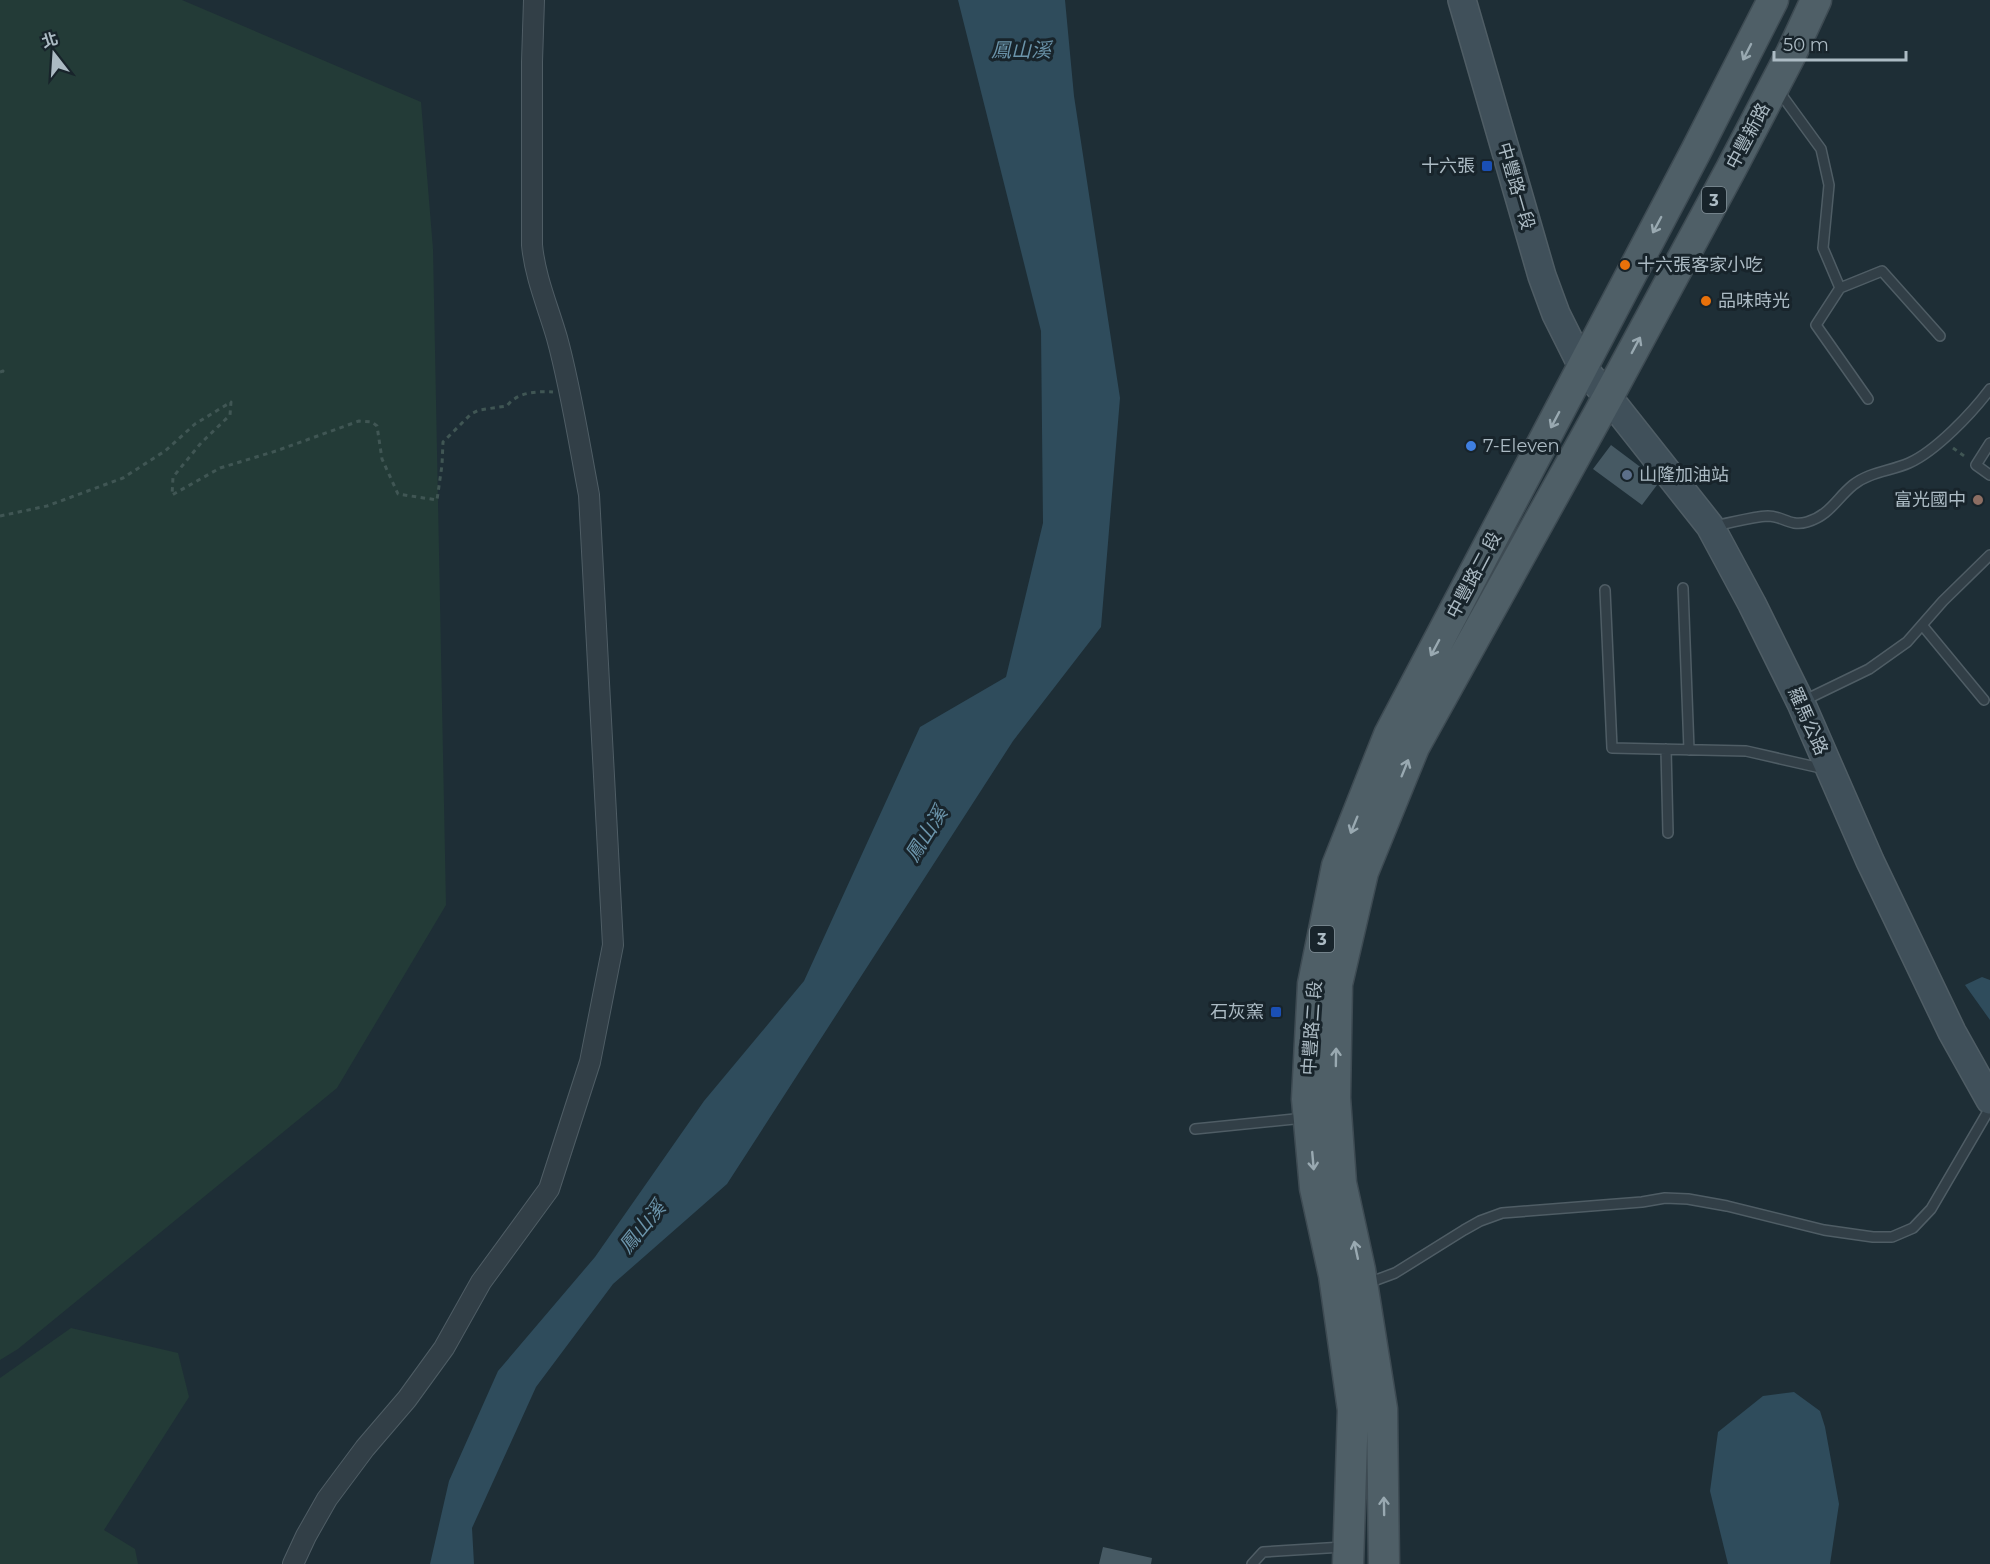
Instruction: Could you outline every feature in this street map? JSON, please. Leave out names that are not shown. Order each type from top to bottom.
[{"type":"main road","name":"中豐路一段","points":[[1462,0],[1542,276],[1556,315],[1582,368]]},
{"type":"main road","name":"3","points":[[1582,368],[1773,0]]},
{"type":"main road","name":"中豐新路","points":[[1608,397],[1774,86],[1816,0]]},
{"type":"main road","name":"羅馬公路","points":[[1582,368],[1608,397],[1710,526],[1801,702],[1870,861],[1952,1032],[1990,1100]]},
{"type":"main road","name":"中豐路二 段","points":[[1384,1564],[1382,1409],[1355,1293],[1341,1183],[1335,1098],[1324,1008],[1313,984],[1337,866],[1389,735],[1582,368]]},
{"type":"main road","name":"中豐路二 段","points":[[1348,1555],[1355,1293],[1315,1188],[1307,1099],[1324,1008],[1337,984],[1363,872],[1414,747],[1608,397]]},
{"type":"street","points":[[293,1564],[327,1500],[444,1348],[481,1282],[549,1189],[590,1062],[613,945],[589,495],[557,339],[533,262],[534,0]]},
{"type":"lane","points":[[1774,86],[1821,149],[1829,184],[1823,248],[1840,288]]},
{"type":"lane","points":[[1868,399],[1816,325],[1840,288],[1881,271],[1940,336]]},
{"type":"lane","points":[[1710,526],[1770,516],[1794,524],[1808,522],[1825,515],[1854,484],[1869,475],[1910,463],[1941,440],[1970,415],[1990,389]]},
{"type":"lane","points":[[1990,443],[1976,465],[1990,475]]},
{"type":"lane","points":[[1801,702],[1869,669],[1907,642],[1943,601],[1990,555]]},
{"type":"lane","points":[[1683,588],[1689,750]]},
{"type":"lane","points":[[1605,590],[1612,748],[1746,751],[1830,771]]},
{"type":"lane","points":[[1922,625],[1984,699]]},
{"type":"lane","points":[[1666,749],[1668,833]]},
{"type":"lane","points":[[1355,1293],[1395,1273],[1480,1221],[1502,1213],[1642,1202],[1665,1198],[1688,1199],[1727,1206],[1824,1230],[1873,1237],[1892,1237],[1913,1228],[1931,1209],[1990,1108]]},
{"type":"lane","points":[[1195,1129],[1309,1118]]},
{"type":"lane","points":[[1252,1564],[1263,1552],[1348,1555]]},
{"type":"path","points":[[0,516],[47,506],[123,478],[165,451],[195,424],[231,402],[230,415],[201,443],[173,477],[172,495],[220,468],[276,451],[359,421],[372,422],[377,426],[382,459],[398,494],[437,500],[443,442],[471,414],[479,410],[507,406],[511,401],[531,392],[569,394]]},
{"type":"path","points":[[1941,440],[1976,465]]},
{"type":"green space","points":[[0,0],[182,0],[421,102],[433,249],[446,905],[337,1088],[18,1349],[0,1360]]},
{"type":"green space","points":[[71,1328],[178,1353],[189,1397],[104,1530],[135,1549],[138,1564],[0,1564],[0,1378]]},
{"type":"water","name":"鳳山溪","points":[[958,0],[1065,0],[1074,96],[1120,398],[1101,627],[1013,741],[727,1184],[613,1284],[536,1387],[472,1528],[474,1564],[430,1564],[449,1481],[498,1371],[595,1257],[704,1101],[804,981],[920,727],[1006,677],[1043,523],[1041,331]]},
{"type":"water","points":[[1982,977],[1990,980],[1990,1020],[1965,985]]},
{"type":"water","points":[[1794,1392],[1820,1411],[1825,1427],[1839,1504],[1830,1564],[1728,1564],[1710,1491],[1718,1432],[1763,1396]]},
{"type":"building","name":"山隆加油站","points":[[1611,445],[1647,472],[1657,485],[1642,505],[1593,469]]},
{"type":"building","points":[[1103,1547],[1152,1558],[1151,1564],[1099,1564]]},
{"type":"place","name":"十六張","points":[[1487,166]]},
{"type":"place","name":"十六張客家小吃","points":[[1625,265]]},
{"type":"place","name":"品味時光","points":[[1706,301]]},
{"type":"place","name":"7-Eleven","points":[[1471,446]]},
{"type":"place","name":"山隆加油站","points":[[1627,475]]},
{"type":"place","name":"富光國中","points":[[1978,500]]},
{"type":"place","name":"石灰窯","points":[[1276,1012]]}]
